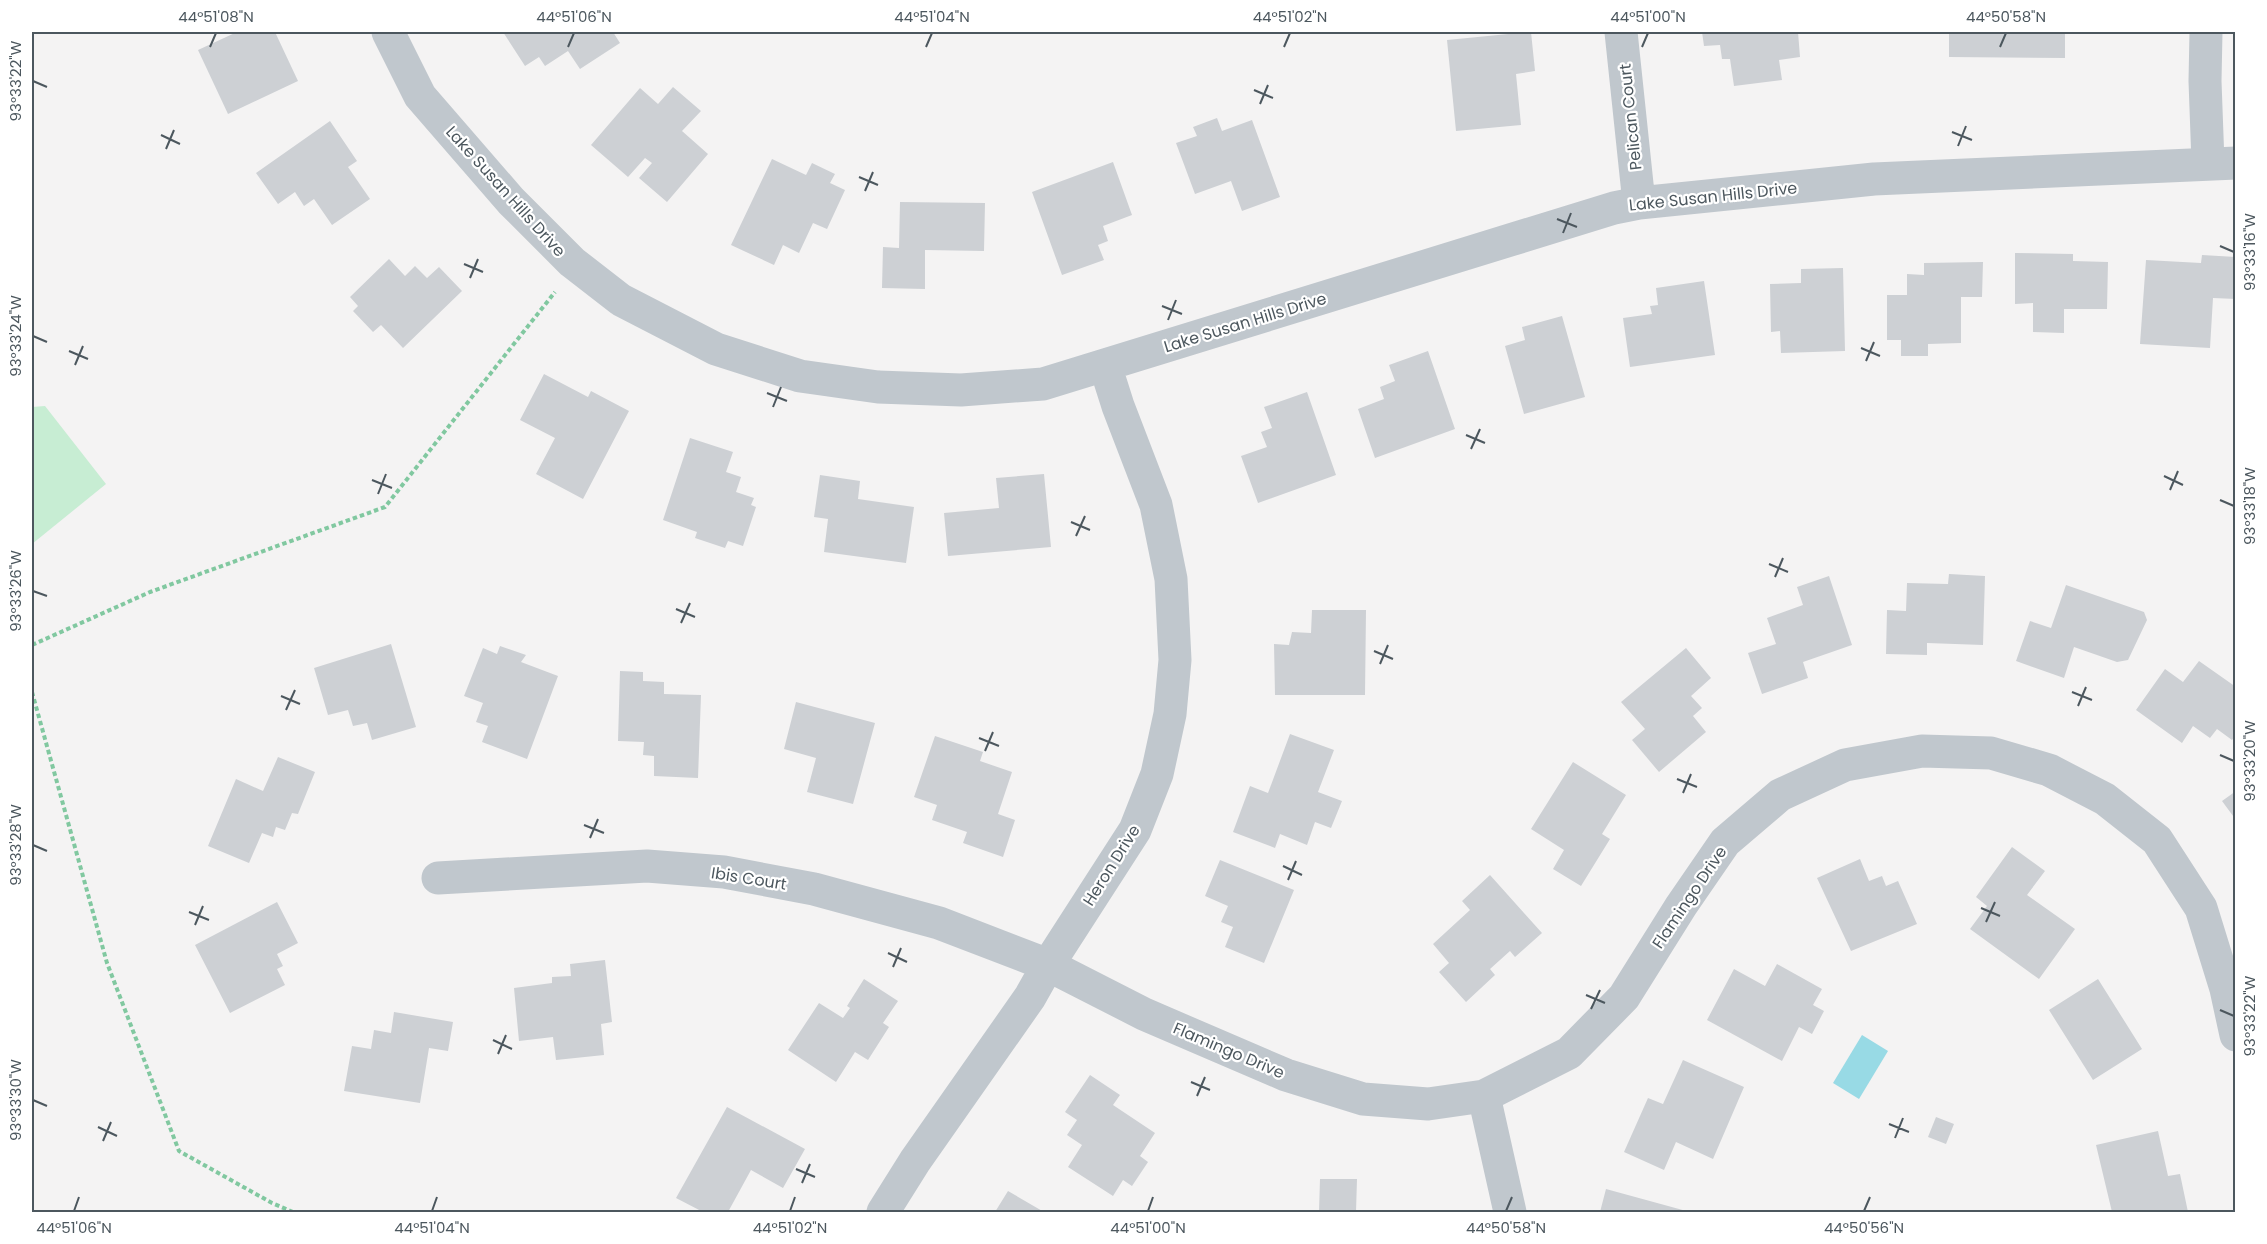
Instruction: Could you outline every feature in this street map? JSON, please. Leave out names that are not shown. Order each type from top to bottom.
[{"type":"street","name":"Lake Susan Hills Drive","points":[[388,32],[420,96],[511,201],[572,262],[621,300],[716,349],[800,376],[878,387],[962,390],[1043,384],[1614,208],[1639,203],[1874,179],[2222,163]]},
{"type":"street","name":"Pelican Court","points":[[1621,32],[1639,203]]},
{"type":"street","points":[[2206,32],[2205,81],[2222,163]]},
{"type":"street","name":"Heron Drive","points":[[883,1212],[915,1161],[1030,997],[1135,830],[1156,774],[1170,714],[1175,660],[1171,579],[1156,505],[1118,406],[1106,364]]},
{"type":"street","name":"Flamingo Drive","points":[[1048,965],[1144,1014],[1286,1075],[1363,1099],[1428,1104],[1484,1096],[1569,1053],[1624,997],[1681,906],[1725,842],[1780,795],[1845,765],[1922,752],[1991,753],[2049,770],[2105,800],[2157,840],[2201,908],[2226,989],[2235,1035]]},
{"type":"street","name":"Ibis Court","points":[[438,878],[647,866],[724,872],[814,889],[928,920],[1048,965]]},
{"type":"street","points":[[1484,1096],[1510,1212]]},
{"type":"path","points":[[32,645],[150,592],[385,507],[554,294],[572,262]]},
{"type":"path","points":[[32,692],[107,963],[179,1151],[272,1203],[293,1212]]},
{"type":"green space","points":[[45,406],[106,484],[32,544],[32,407]]},
{"type":"water","points":[[1862,1035],[1888,1051],[1859,1099],[1833,1083]]},
{"type":"building","points":[[237,32],[275,32],[298,81],[228,114],[198,50]]},
{"type":"building","points":[[503,32],[613,32],[620,43],[580,69],[568,51],[545,66],[539,57],[525,66]]},
{"type":"building","points":[[1531,32],[1535,71],[1516,74],[1521,125],[1456,131],[1447,40]]},
{"type":"building","points":[[1702,32],[1798,32],[1800,57],[1779,60],[1782,80],[1734,86],[1730,59],[1722,59],[1720,45],[1704,46]]},
{"type":"building","points":[[1949,32],[2065,32],[2065,58],[1949,57]]},
{"type":"building","points":[[673,87],[701,111],[682,131],[708,154],[667,202],[639,178],[652,163],[645,158],[628,177],[591,145],[640,88],[658,104]]},
{"type":"building","points":[[1217,118],[1222,131],[1252,120],[1280,197],[1242,211],[1231,181],[1195,194],[1176,143],[1197,136],[1193,127]]},
{"type":"building","points":[[330,121],[357,161],[348,167],[370,199],[332,225],[314,199],[304,206],[295,192],[278,204],[256,173]]},
{"type":"building","points":[[772,159],[806,175],[812,163],[835,174],[830,183],[845,190],[827,229],[813,223],[799,253],[783,245],[774,265],[731,245]]},
{"type":"building","points":[[1113,162],[1132,215],[1103,226],[1108,241],[1098,245],[1104,260],[1062,275],[1032,192]]},
{"type":"building","points":[[900,202],[985,203],[984,251],[925,250],[925,289],[882,288],[883,247],[899,248]]},
{"type":"building","points":[[2015,253],[2073,254],[2073,261],[2108,262],[2107,309],[2064,309],[2064,333],[2033,332],[2033,303],[2015,304]]},
{"type":"building","points":[[2202,255],[2236,257],[2236,299],[2213,298],[2210,348],[2140,344],[2146,260],[2201,263]]},
{"type":"building","points":[[389,259],[405,276],[415,266],[427,278],[439,267],[462,291],[403,348],[381,325],[373,332],[353,311],[358,306],[350,297]]},
{"type":"building","points":[[1983,262],[1982,297],[1961,297],[1961,343],[1928,344],[1928,356],[1901,356],[1901,340],[1887,340],[1887,295],[1907,295],[1907,274],[1924,275],[1924,263]]},
{"type":"building","points":[[1843,268],[1845,351],[1781,353],[1780,331],[1771,332],[1770,284],[1801,283],[1801,269]]},
{"type":"building","points":[[1704,281],[1715,355],[1630,367],[1623,318],[1652,314],[1650,306],[1658,305],[1656,288]]},
{"type":"building","points":[[1562,316],[1585,397],[1524,414],[1505,346],[1525,340],[1522,327]]},
{"type":"building","points":[[1428,351],[1455,429],[1375,458],[1358,409],[1384,399],[1380,387],[1395,381],[1389,365]]},
{"type":"building","points":[[544,374],[588,397],[591,391],[629,411],[583,499],[536,474],[555,438],[520,420]]},
{"type":"building","points":[[1307,392],[1336,475],[1258,503],[1241,456],[1267,447],[1261,432],[1272,428],[1264,407]]},
{"type":"building","points":[[690,438],[733,452],[726,472],[741,477],[736,492],[754,498],[751,505],[756,507],[743,546],[728,541],[725,548],[695,538],[697,532],[663,520]]},
{"type":"building","points":[[1044,474],[1051,547],[948,556],[944,513],[999,508],[996,478]]},
{"type":"building","points":[[820,475],[860,481],[858,499],[914,507],[906,563],[824,552],[828,519],[814,517]]},
{"type":"building","points":[[1949,574],[1985,576],[1983,645],[1927,643],[1927,655],[1886,654],[1887,610],[1906,611],[1907,583],[1948,584]]},
{"type":"building","points":[[1829,576],[1852,645],[1803,662],[1808,678],[1762,694],[1748,653],[1776,644],[1767,618],[1803,605],[1797,587]]},
{"type":"building","points":[[2066,585],[2144,612],[2147,620],[2128,660],[2117,662],[2074,647],[2064,678],[2016,661],[2030,621],[2051,628]]},
{"type":"building","points":[[1312,610],[1366,610],[1365,695],[1275,695],[1274,644],[1289,645],[1292,632],[1311,633]]},
{"type":"building","points":[[391,644],[416,727],[372,740],[367,723],[353,726],[348,710],[328,715],[314,668]]},
{"type":"building","points":[[500,646],[526,655],[521,662],[558,676],[527,759],[482,742],[488,726],[476,722],[483,703],[464,696],[483,648],[497,654]]},
{"type":"building","points":[[1686,648],[1711,678],[1691,696],[1702,708],[1693,716],[1706,732],[1659,772],[1632,740],[1645,729],[1621,702]]},
{"type":"building","points":[[2199,661],[2236,687],[2236,735],[2232,740],[2217,729],[2210,738],[2193,726],[2182,743],[2136,710],[2165,669],[2183,682]]},
{"type":"building","points":[[620,671],[643,672],[643,681],[664,682],[664,694],[701,695],[698,778],[654,776],[654,756],[643,755],[644,742],[618,741]]},
{"type":"building","points":[[796,702],[875,723],[853,804],[807,792],[816,758],[784,749]]},
{"type":"building","points":[[1290,734],[1334,750],[1318,792],[1342,801],[1331,828],[1315,822],[1307,845],[1280,834],[1275,848],[1233,832],[1250,786],[1268,793]]},
{"type":"building","points":[[935,736],[983,752],[980,761],[1012,772],[998,814],[1015,820],[1003,857],[963,843],[967,832],[932,820],[937,805],[914,797]]},
{"type":"building","points":[[278,757],[315,772],[298,814],[292,813],[285,830],[276,827],[273,837],[262,833],[249,863],[208,846],[236,779],[263,791]]},
{"type":"building","points":[[1573,762],[1626,795],[1602,834],[1610,839],[1581,886],[1553,869],[1564,850],[1531,829]]},
{"type":"building","points":[[2236,791],[2236,820],[2222,801]]},
{"type":"building","points":[[2012,847],[2045,871],[2027,895],[2075,929],[2039,979],[1970,929],[1987,906],[1976,897]]},
{"type":"building","points":[[1860,859],[1869,881],[1882,876],[1886,886],[1898,881],[1917,924],[1851,951],[1817,878]]},
{"type":"building","points":[[1220,860],[1294,890],[1264,963],[1225,947],[1233,927],[1221,922],[1228,906],[1205,896]]},
{"type":"building","points":[[1490,875],[1542,933],[1515,957],[1510,951],[1490,969],[1495,975],[1466,1002],[1439,972],[1449,963],[1433,944],[1470,910],[1462,901]]},
{"type":"building","points":[[277,902],[298,943],[277,954],[283,966],[277,969],[285,985],[230,1013],[195,945]]},
{"type":"building","points":[[605,960],[612,1022],[601,1024],[604,1055],[556,1060],[553,1037],[519,1041],[514,988],[552,983],[552,977],[571,976],[570,964]]},
{"type":"building","points":[[1777,964],[1822,989],[1813,1005],[1824,1011],[1812,1034],[1799,1027],[1782,1061],[1707,1020],[1734,969],[1765,986]]},
{"type":"building","points":[[864,979],[898,1001],[883,1023],[889,1027],[868,1060],[855,1052],[836,1082],[788,1050],[819,1003],[843,1018],[850,1008],[847,1006]]},
{"type":"building","points":[[2098,979],[2142,1049],[2093,1080],[2049,1010]]},
{"type":"building","points":[[394,1012],[453,1022],[448,1051],[429,1048],[420,1103],[344,1091],[352,1046],[371,1049],[374,1030],[391,1033]]},
{"type":"building","points":[[1683,1060],[1744,1087],[1713,1159],[1676,1142],[1664,1170],[1624,1152],[1648,1098],[1663,1104]]},
{"type":"building","points":[[1090,1075],[1120,1095],[1113,1105],[1155,1133],[1140,1156],[1148,1162],[1132,1186],[1123,1180],[1113,1196],[1068,1167],[1082,1145],[1067,1135],[1077,1120],[1065,1112]]},
{"type":"building","points":[[727,1107],[805,1149],[783,1188],[751,1170],[728,1212],[703,1212],[676,1198]]},
{"type":"building","points":[[1936,1117],[1954,1124],[1946,1144],[1928,1137]]},
{"type":"building","points":[[2158,1131],[2168,1176],[2180,1174],[2188,1212],[2112,1212],[2096,1145]]},
{"type":"building","points":[[1320,1179],[1357,1179],[1356,1212],[1319,1212]]},
{"type":"building","points":[[1606,1189],[1690,1212],[1600,1212]]},
{"type":"building","points":[[1008,1191],[1044,1212],[995,1212]]}]
